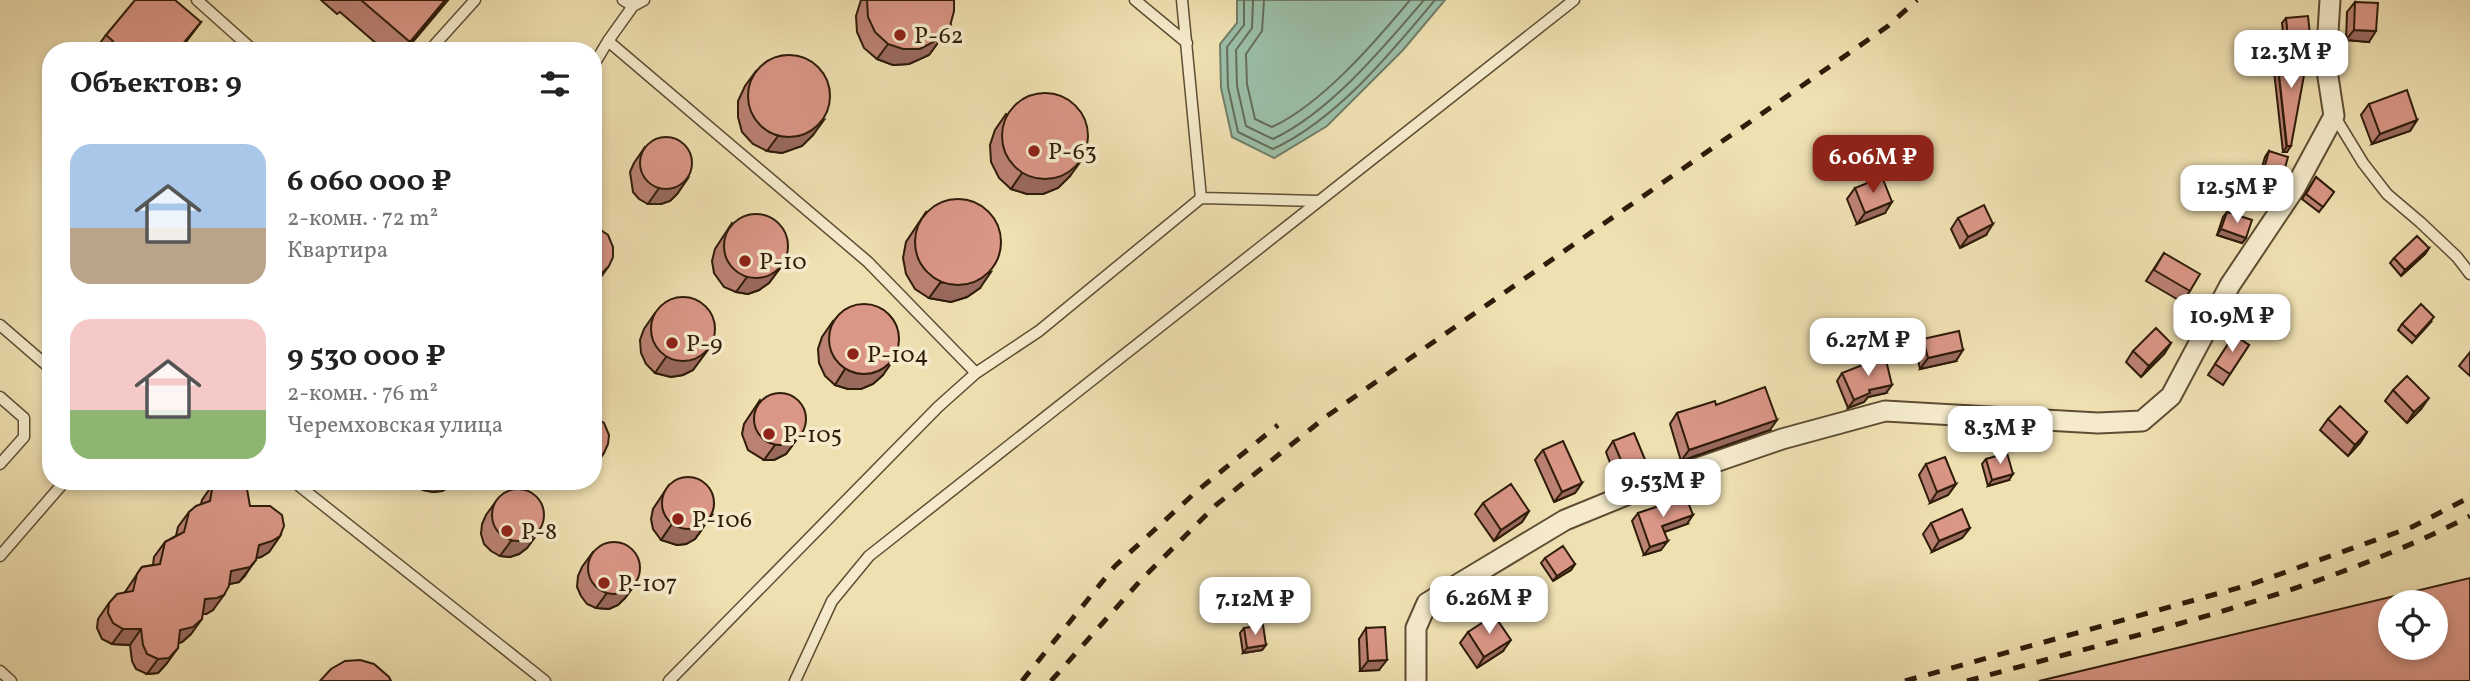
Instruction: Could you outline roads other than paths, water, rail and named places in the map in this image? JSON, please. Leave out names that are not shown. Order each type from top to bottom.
[{"type":"street","points":[[1416,681],[1416,628],[1427,603],[1565,520],[1663,480],[1782,439],[1885,411],[2098,423],[2142,421],[2171,396],[2231,285],[2295,188],[2334,116],[2326,64],[2330,0]]},
{"type":"lane","points":[[197,0],[244,42]]},
{"type":"lane","points":[[437,42],[475,0]]},
{"type":"lane","points":[[623,0],[633,6]]},
{"type":"lane","points":[[602,51],[633,6],[644,0]]},
{"type":"lane","points":[[1135,0],[1187,43]]},
{"type":"lane","points":[[1182,0],[1201,198]]},
{"type":"lane","points":[[795,681],[832,601],[869,556],[1574,0]]},
{"type":"lane","points":[[608,41],[867,262],[976,373]]},
{"type":"lane","points":[[2334,116],[2363,163],[2387,194],[2429,231],[2470,274]]},
{"type":"lane","points":[[669,681],[938,407],[976,373],[1039,331],[1201,198],[1317,201]]},
{"type":"lane","points":[[0,325],[42,361]]},
{"type":"lane","points":[[0,397],[24,418],[24,437],[0,464]]},
{"type":"lane","points":[[0,556],[57,490]]},
{"type":"lane","points":[[304,490],[545,681]]},
{"type":"lane","points":[[0,671],[11,681]]},
{"type":"water","points":[[1237,0],[1445,0],[1403,50],[1327,126],[1274,158],[1232,137],[1221,88],[1220,44],[1237,23]]},
{"type":"railway","points":[[1051,681],[1141,580],[1216,505],[1327,416],[1888,26],[1917,0]]},
{"type":"railway","points":[[1022,681],[1115,566],[1197,491],[1278,425]]},
{"type":"railway","points":[[1905,681],[2252,584],[2412,527],[2470,497]]},
{"type":"railway","points":[[1967,681],[2287,591],[2350,569],[2470,516]]},
{"type":"place","name":"Р-62","points":[[900,35]]},
{"type":"place","name":"Р-63","points":[[1034,151]]},
{"type":"place","name":"Р-10","points":[[745,261]]},
{"type":"place","name":"Р-9","points":[[672,343]]},
{"type":"place","name":"Р-104","points":[[853,354]]},
{"type":"place","name":"Р-105","points":[[769,434]]},
{"type":"place","name":"Р-106","points":[[678,519]]},
{"type":"place","name":"Р-8","points":[[507,531]]},
{"type":"place","name":"Р-107","points":[[604,583]]}]
